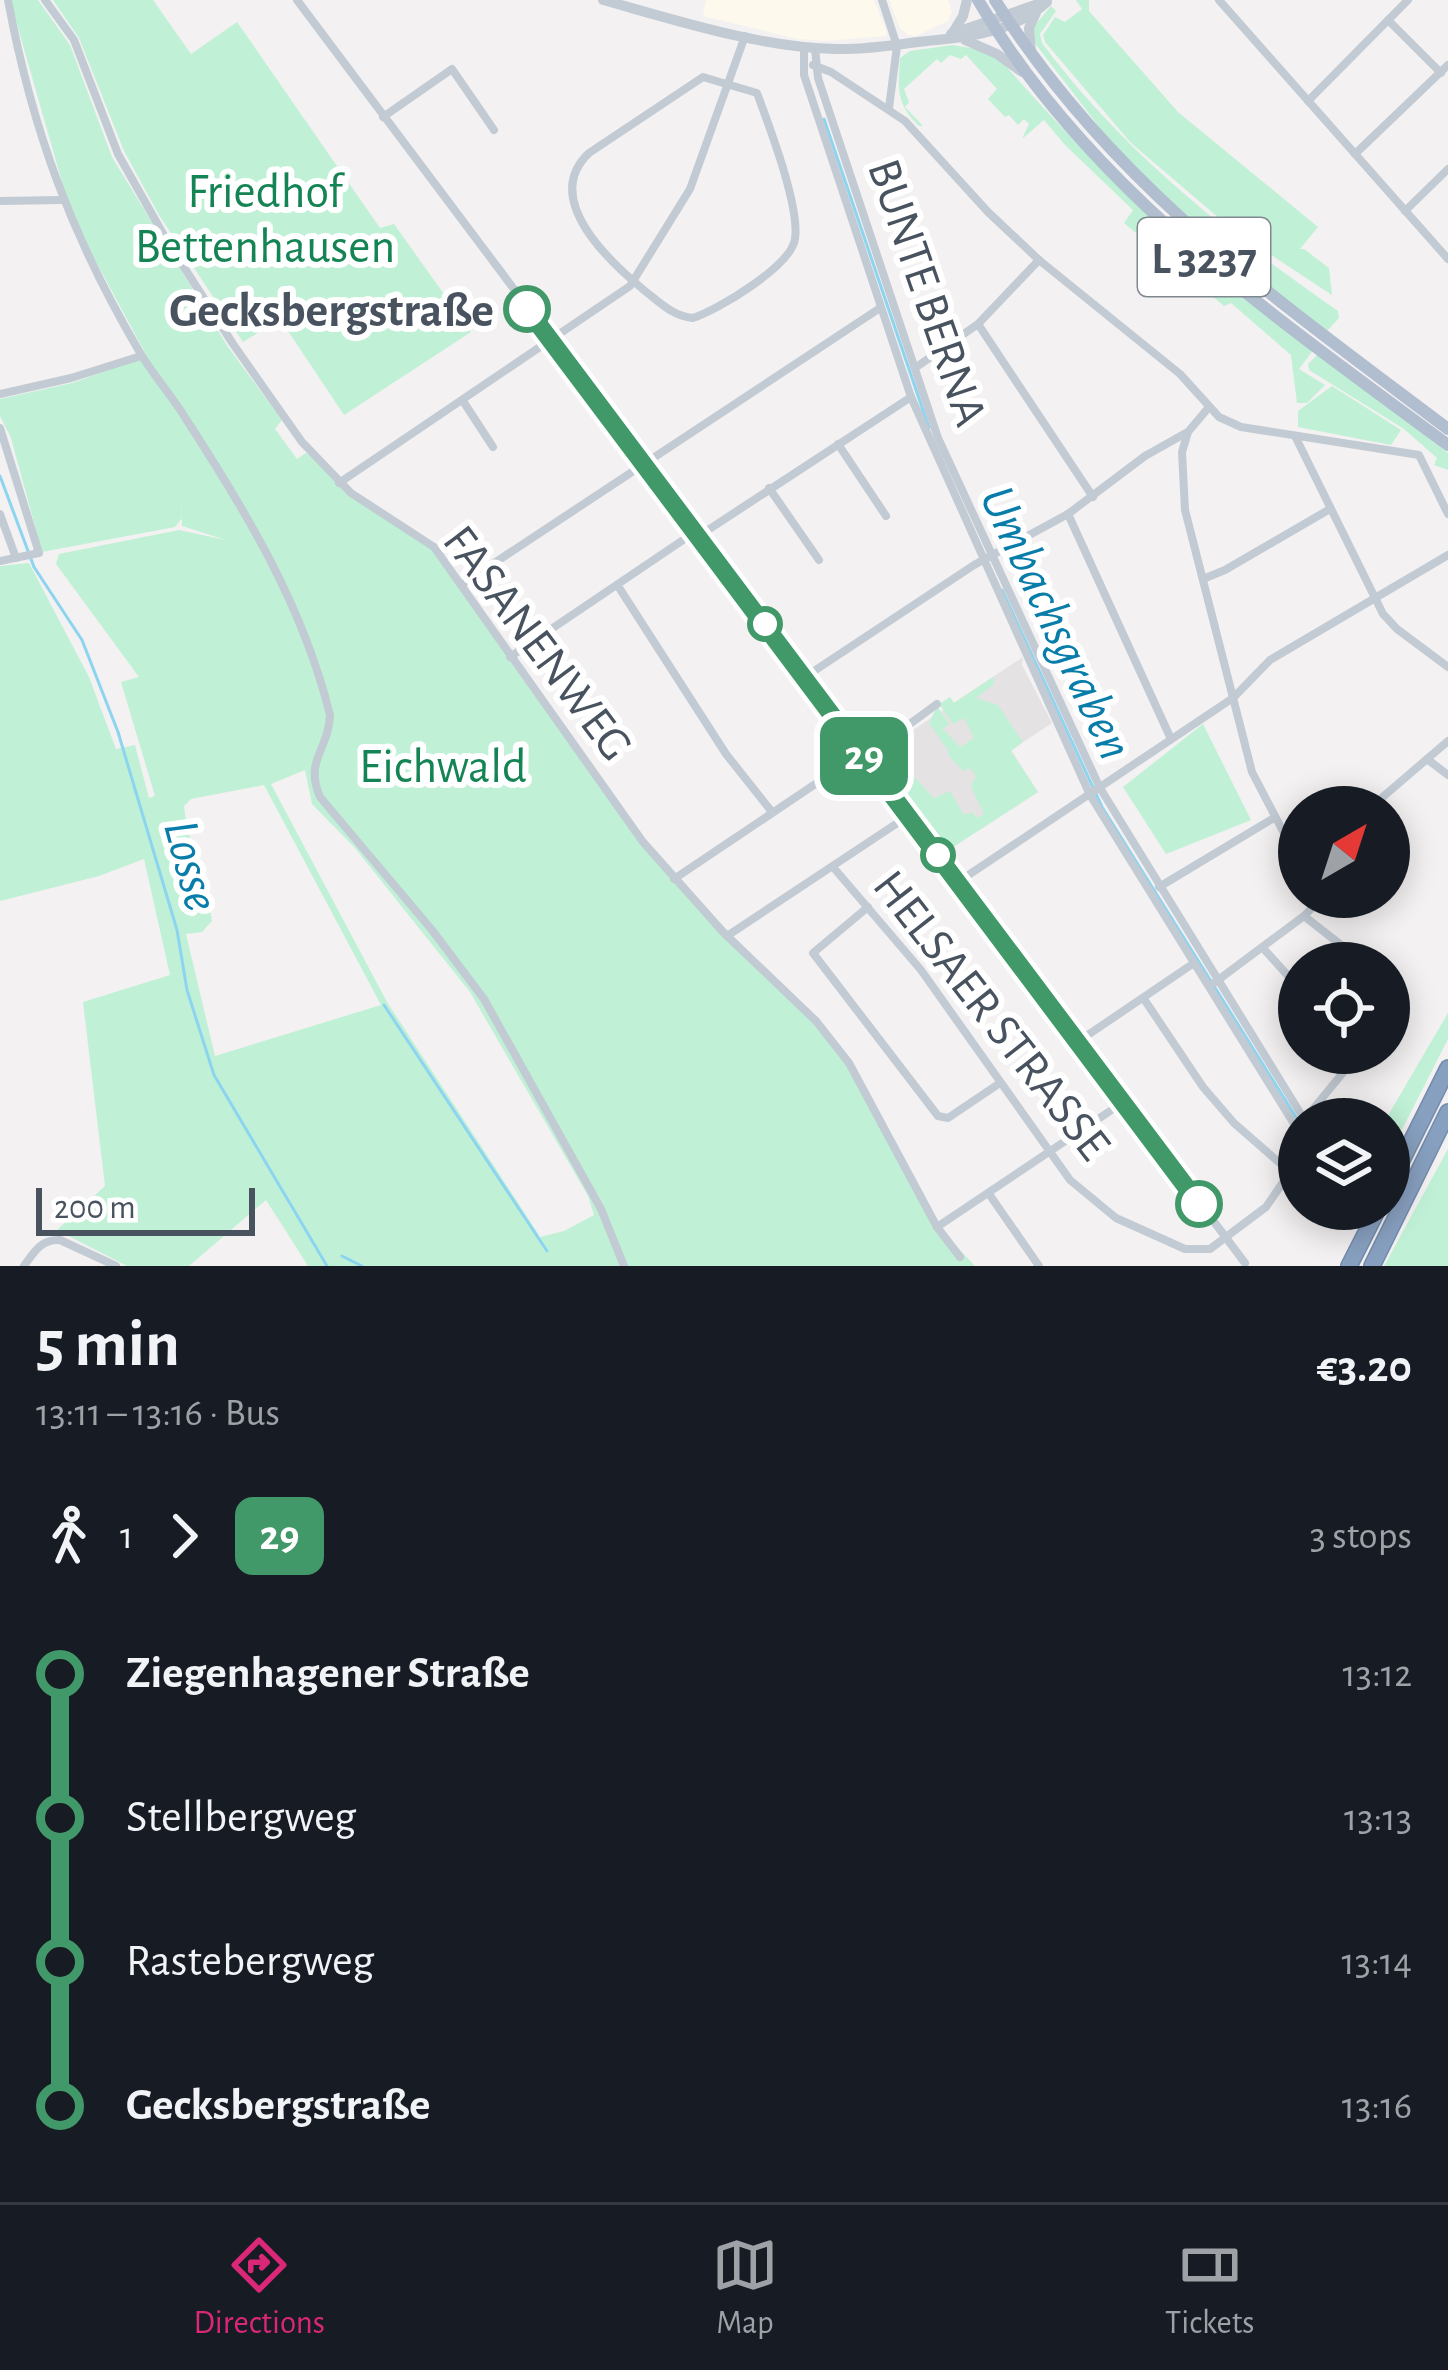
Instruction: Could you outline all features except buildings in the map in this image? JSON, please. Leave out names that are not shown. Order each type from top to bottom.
[{"type":"highway","points":[[1410,1144],[1448,1068]]},
{"type":"highway","points":[[1372,1266],[1448,1112]]},
{"type":"highway","points":[[1349,1266],[1367,1230]]},
{"type":"main road","name":"L 3237","points":[[978,0],[1026,75],[1109,171],[1171,229],[1448,445]]},
{"type":"main road","name":"L 3237","points":[[999,0],[1031,56],[1149,193],[1220,254],[1448,429]]},
{"type":"street","points":[[8,0],[61,200],[79,242],[141,356],[223,476],[306,632],[330,715],[313,767],[313,783],[484,999],[601,1209],[624,1266]]},
{"type":"street","name":"FASANENWEG","points":[[45,0],[74,40],[118,154],[166,239],[232,344],[302,442],[339,483],[434,548],[618,810],[674,878],[849,1063],[937,1227],[960,1257]]},
{"type":"street","points":[[297,0],[1245,1263]]},
{"type":"street","points":[[603,0],[810,48],[936,40],[993,26],[1040,5]]},
{"type":"street","points":[[882,0],[897,46],[889,108]]},
{"type":"street","points":[[957,36],[967,0]]},
{"type":"street","points":[[999,0],[1040,5]]},
{"type":"street","points":[[1219,0],[1448,259]]},
{"type":"street","points":[[1308,101],[1404,2]]},
{"type":"street","points":[[1031,56],[1029,28],[1040,5]]},
{"type":"street","points":[[1355,154],[1444,69],[1388,20]]},
{"type":"street","points":[[339,483],[552,343],[634,281],[691,189],[746,35]]},
{"type":"street","points":[[957,36],[997,54],[1026,75]]},
{"type":"street","points":[[810,48],[811,65],[889,108],[1039,260],[1180,374],[1230,424],[1419,455],[1448,514]]},
{"type":"street","name":"BUNTE BERNA","points":[[811,65],[804,75],[910,397],[1095,791],[1194,963],[1213,983],[1291,1098]]},
{"type":"street","name":"BUNTE BERNA","points":[[811,65],[938,438],[988,559]]},
{"type":"street","points":[[383,117],[452,69],[494,130]]},
{"type":"street","points":[[704,77],[729,83],[757,94],[792,214],[795,240],[788,255],[731,299],[693,319],[670,311],[591,240],[577,207],[576,168],[589,153],[704,77]]},
{"type":"street","points":[[1405,211],[1448,169]]},
{"type":"street","points":[[0,201],[61,200]]},
{"type":"street","points":[[915,368],[978,324],[1039,260]]},
{"type":"street","points":[[461,585],[880,308]]},
{"type":"street","points":[[978,324],[1093,497]]},
{"type":"street","points":[[0,394],[141,356]]},
{"type":"street","points":[[511,657],[910,397]]},
{"type":"street","points":[[464,401],[493,447]]},
{"type":"street","points":[[805,677],[988,559],[1068,514],[1145,456],[1188,432],[1209,406]]},
{"type":"street","points":[[0,428],[38,554],[0,561]]},
{"type":"street","points":[[1188,432],[1182,478],[1185,510],[1252,772],[1278,825]]},
{"type":"street","points":[[1294,434],[1375,598],[1397,629],[1448,667]]},
{"type":"street","points":[[838,444],[886,516]]},
{"type":"street","points":[[770,488],[819,560]]},
{"type":"street","points":[[1203,579],[1330,509]]},
{"type":"street","points":[[0,514],[19,558]]},
{"type":"street","points":[[1068,514],[1171,739]]},
{"type":"street","points":[[958,883],[1233,698],[1270,660],[1448,556]]},
{"type":"street","points":[[618,586],[715,738],[772,812]]},
{"type":"street","points":[[674,878],[938,704]]},
{"type":"street","points":[[1395,786],[1448,741]]},
{"type":"street","points":[[1426,759],[1448,775]]},
{"type":"street","name":"BUNTE BERNA","points":[[1095,791],[1159,887],[1280,1098]]},
{"type":"street","points":[[727,936],[908,816]]},
{"type":"street","points":[[1159,887],[1274,818]]},
{"type":"street","name":"HELSAER STRASSE","points":[[833,867],[921,970],[1070,1180],[1100,1205],[1155,1238],[1197,1252],[1210,1250],[1226,1238]]},
{"type":"street","points":[[868,908],[813,953],[938,1116],[948,1118],[1000,1083]]},
{"type":"street","points":[[1213,983],[1301,918]]},
{"type":"street","points":[[1307,918],[1337,942]]},
{"type":"street","points":[[1263,947],[1278,964]]},
{"type":"street","points":[[1076,1043],[1194,963]]},
{"type":"street","points":[[1144,999],[1203,1088],[1278,1162]]},
{"type":"street","points":[[1322,1098],[1342,1074]]},
{"type":"street","points":[[937,1227],[1122,1103]]},
{"type":"street","points":[[1226,1238],[1267,1207],[1278,1190]]},
{"type":"street","points":[[989,1194],[1040,1266]]},
{"type":"street","points":[[24,1266],[37,1247],[51,1240],[116,1266]]},
{"type":"shaded area","points":[[706,0],[874,0],[887,33],[827,41],[798,39],[703,16]]},
{"type":"shaded area","points":[[889,0],[948,0],[952,12],[948,21],[908,35],[900,28]]},
{"type":"shaded area","points":[[1023,657],[1022,665],[1052,723],[1011,750],[1038,792],[978,831],[916,815],[874,756]]},
{"type":"green space","name":"Eichwald","points":[[10,0],[38,0],[70,45],[112,157],[228,347],[282,420],[275,429],[297,459],[306,453],[326,465],[347,487],[436,545],[644,841],[850,1062],[940,1229],[975,1266],[308,1266],[266,1200],[189,1266],[127,1266],[57,1230],[105,1186],[83,1002],[170,975],[144,859],[99,876],[0,901],[0,566],[29,563],[89,677],[116,749],[135,745],[149,798],[155,796],[121,682],[139,677],[56,564],[59,554],[179,530],[226,540],[182,526],[182,518],[175,527],[42,552],[11,438],[0,416],[0,399],[72,383],[140,359],[157,384],[150,362],[72,217]],"holes":[[[305,770],[312,804],[355,848],[470,992],[588,1196],[594,1215],[564,1231],[536,1238],[539,1235],[387,1002],[271,784]],[[264,785],[381,1005],[215,1056],[186,934],[202,932],[212,921],[184,806],[191,799]]]},
{"type":"green space","name":"Friedhof Bettenhausen","points":[[53,0],[153,0],[191,54],[237,22],[380,228],[394,224],[471,332],[344,415],[280,319],[243,342],[159,215],[124,151],[79,38]]},
{"type":"green space","points":[[1076,0],[1089,0],[1089,11],[1178,112],[1318,227],[1300,249],[1329,268],[1332,295],[1233,230],[1131,143],[1045,42],[1043,35],[1055,17],[1065,22],[1082,9]]},
{"type":"green space","points":[[1051,6],[1056,11],[1040,34],[1042,43],[1073,83],[1179,189],[1338,311],[1339,318],[1327,331],[1198,229],[1123,158],[1034,42],[1032,29]]},
{"type":"green space","points":[[953,45],[982,50],[1005,65],[1152,216],[1314,349],[1299,369],[1325,385],[1307,403],[1297,403],[1291,355],[1124,223],[1133,210],[1044,120],[1022,139],[1029,124],[1024,119],[1018,125],[988,99],[997,89],[966,55],[961,59],[950,55],[941,63],[937,59],[904,89],[909,102],[905,107],[923,126],[919,126],[906,110],[900,95],[900,58],[910,51]]},
{"type":"green space","points":[[1319,353],[1448,453],[1448,470],[1434,465],[1437,458],[1404,429],[1309,370],[1308,364]]},
{"type":"green space","points":[[1332,386],[1401,430],[1391,445],[1298,427],[1298,411]]},
{"type":"green space","points":[[993,677],[994,684],[976,698],[998,705],[1023,742],[1011,751],[1038,792],[944,853],[888,779],[905,767],[934,798],[950,791],[964,815],[972,812],[977,818],[984,814],[971,787],[976,776],[970,768],[963,771],[948,755],[929,723],[937,706],[949,724],[939,733],[944,730],[960,747],[974,738],[964,718],[953,724],[939,704],[950,697],[954,703]]},
{"type":"green space","points":[[1203,724],[1251,820],[1166,854],[1123,787]]},
{"type":"green space","points":[[1448,1013],[1448,1039],[1410,1114],[1410,1098],[1398,1098]]},
{"type":"green space","points":[[1448,1149],[1448,1266],[1384,1266],[1404,1230],[1410,1230],[1410,1218]]},
{"type":"waterway","name":"Umbachsgraben","points":[[824,119],[929,428]]},
{"type":"waterway","name":"Losse","points":[[0,476],[34,567],[82,640],[118,732],[214,1075],[327,1266]]},
{"type":"waterway","name":"Umbachsgraben","points":[[1002,590],[1102,807],[1284,1098]]},
{"type":"waterway","points":[[384,1005],[547,1251]]},
{"type":"waterway","points":[[342,1256],[362,1266]]},
{"type":"bus line","name":"29","points":[[527,309],[1199,1204]]},
{"type":"place","name":"Gecksbergstraße","points":[[527,309]]}]
